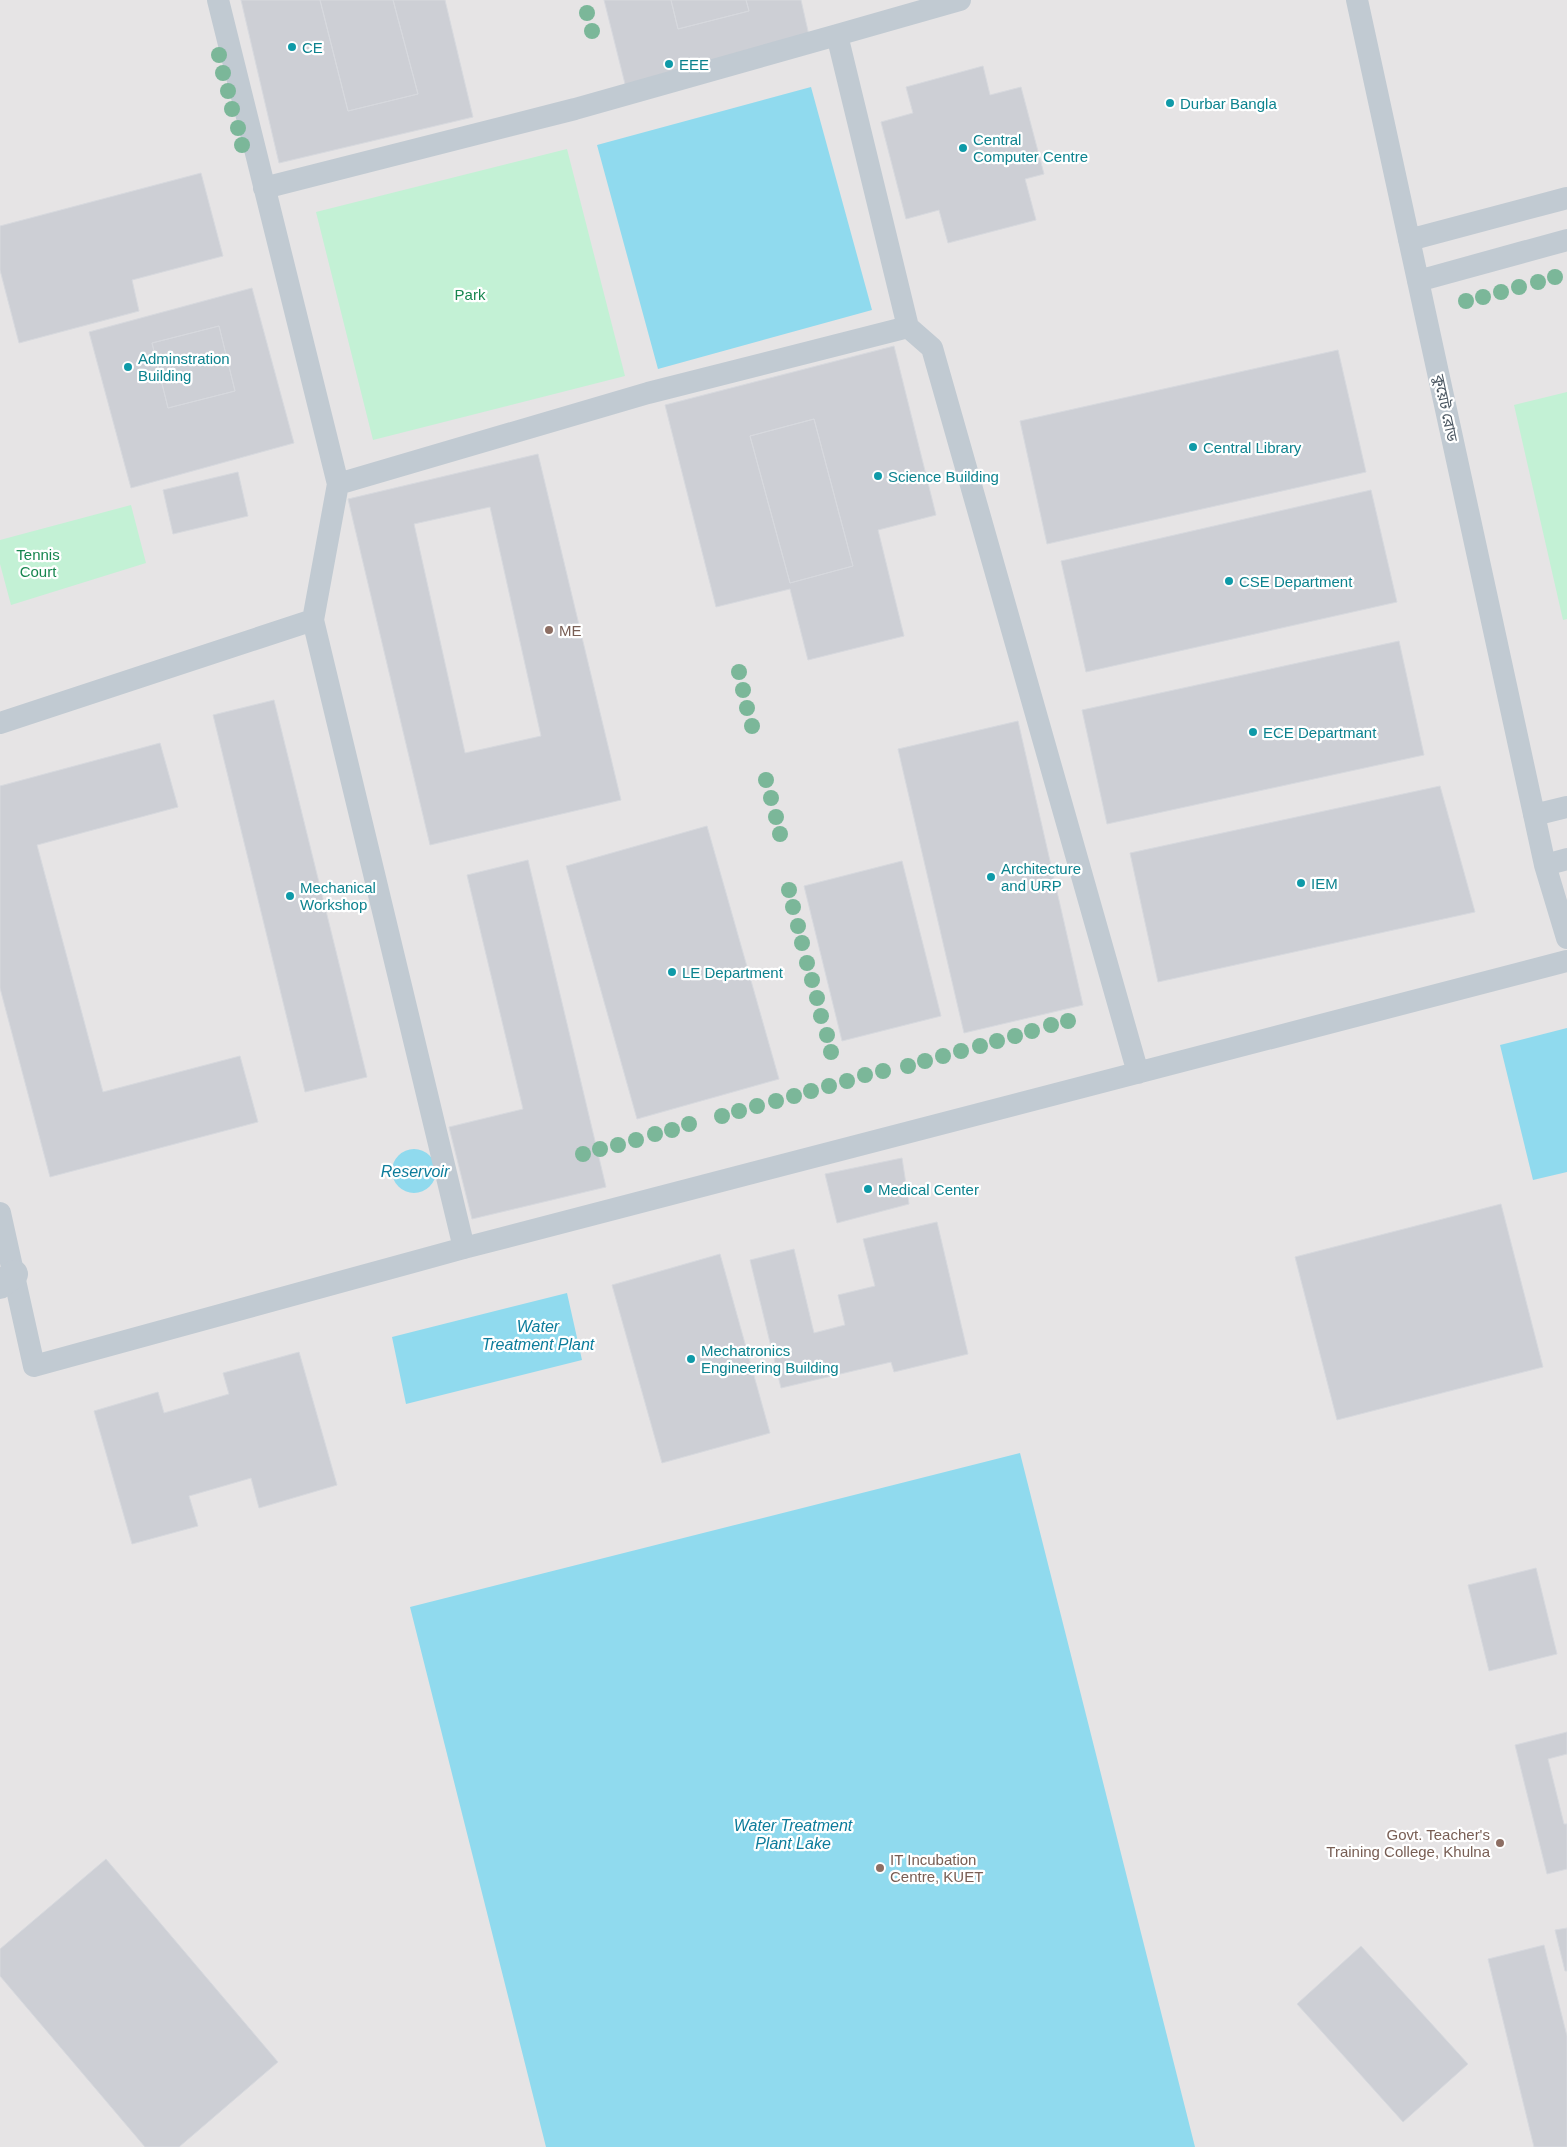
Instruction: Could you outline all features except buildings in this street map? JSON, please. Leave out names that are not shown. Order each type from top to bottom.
[{"type":"lane","points":[[218,0],[338,484],[313,620],[464,1248]]},
{"type":"lane","points":[[264,188],[575,109],[960,0]]},
{"type":"lane","name":"কুয়েট রোড","points":[[1357,0],[1534,816],[1545,865],[1567,938]]},
{"type":"lane","points":[[837,35],[908,327],[932,348],[1138,1073]]},
{"type":"lane","points":[[1409,240],[1567,198]]},
{"type":"lane","points":[[1418,282],[1567,240]]},
{"type":"lane","points":[[338,484],[648,393],[908,327]]},
{"type":"lane","points":[[0,723],[313,620]]},
{"type":"lane","points":[[1534,816],[1567,807]]},
{"type":"lane","points":[[1545,865],[1567,859]]},
{"type":"lane","points":[[0,1213],[7,1280],[34,1366],[464,1248],[1567,961]]},
{"type":"shaded area","points":[[0,0],[1567,0],[1567,2147],[0,2147]]},
{"type":"green space","name":"Park","points":[[567,149],[625,376],[373,440],[316,212]]},
{"type":"green space","points":[[1567,392],[1567,619],[1563,620],[1514,405]]},
{"type":"green space","name":"Tennis Court","points":[[131,505],[146,563],[11,605],[0,564],[0,540]]},
{"type":"water","points":[[811,87],[872,310],[658,369],[597,145]]},
{"type":"water","points":[[1567,1028],[1567,1172],[1533,1180],[1500,1045]]},
{"type":"water","name":"Reservoir","points":[[414,1149],[426,1153],[432,1159],[436,1171],[432,1183],[426,1189],[414,1193],[402,1189],[396,1183],[392,1171],[396,1159],[402,1153]]},
{"type":"water","name":"Water Treatment Plant","points":[[567,1293],[582,1360],[406,1404],[392,1337]]},
{"type":"water","name":"Water Treatment Plant Lake","points":[[1020,1453],[1195,2147],[546,2147],[410,1607]]},
{"type":"place","name":"CE","points":[[292,47]]},
{"type":"place","name":"EEE","points":[[669,64]]},
{"type":"place","name":"Durbar Bangla","points":[[1170,103]]},
{"type":"place","name":"Central Computer Centre","points":[[963,148]]},
{"type":"place","name":"Adminstration Building","points":[[128,367]]},
{"type":"place","name":"Central Library","points":[[1193,447]]},
{"type":"place","name":"Science Building","points":[[878,476]]},
{"type":"place","name":"CSE Department","points":[[1229,581]]},
{"type":"place","name":"ME","points":[[549,630]]},
{"type":"place","name":"ECE Departmant","points":[[1253,732]]},
{"type":"place","name":"Architecture and URP","points":[[991,877]]},
{"type":"place","name":"IEM","points":[[1301,883]]},
{"type":"place","name":"Mechanical Workshop","points":[[290,896]]},
{"type":"place","name":"LE Department","points":[[672,972]]},
{"type":"place","name":"Medical Center","points":[[868,1189]]},
{"type":"place","name":"Mechatronics Engineering Building","points":[[691,1359]]},
{"type":"place","name":"Govt. Teacher's Training College, Khulna","points":[[1500,1843]]},
{"type":"place","name":"IT Incubation Centre, KUET","points":[[880,1868]]}]
